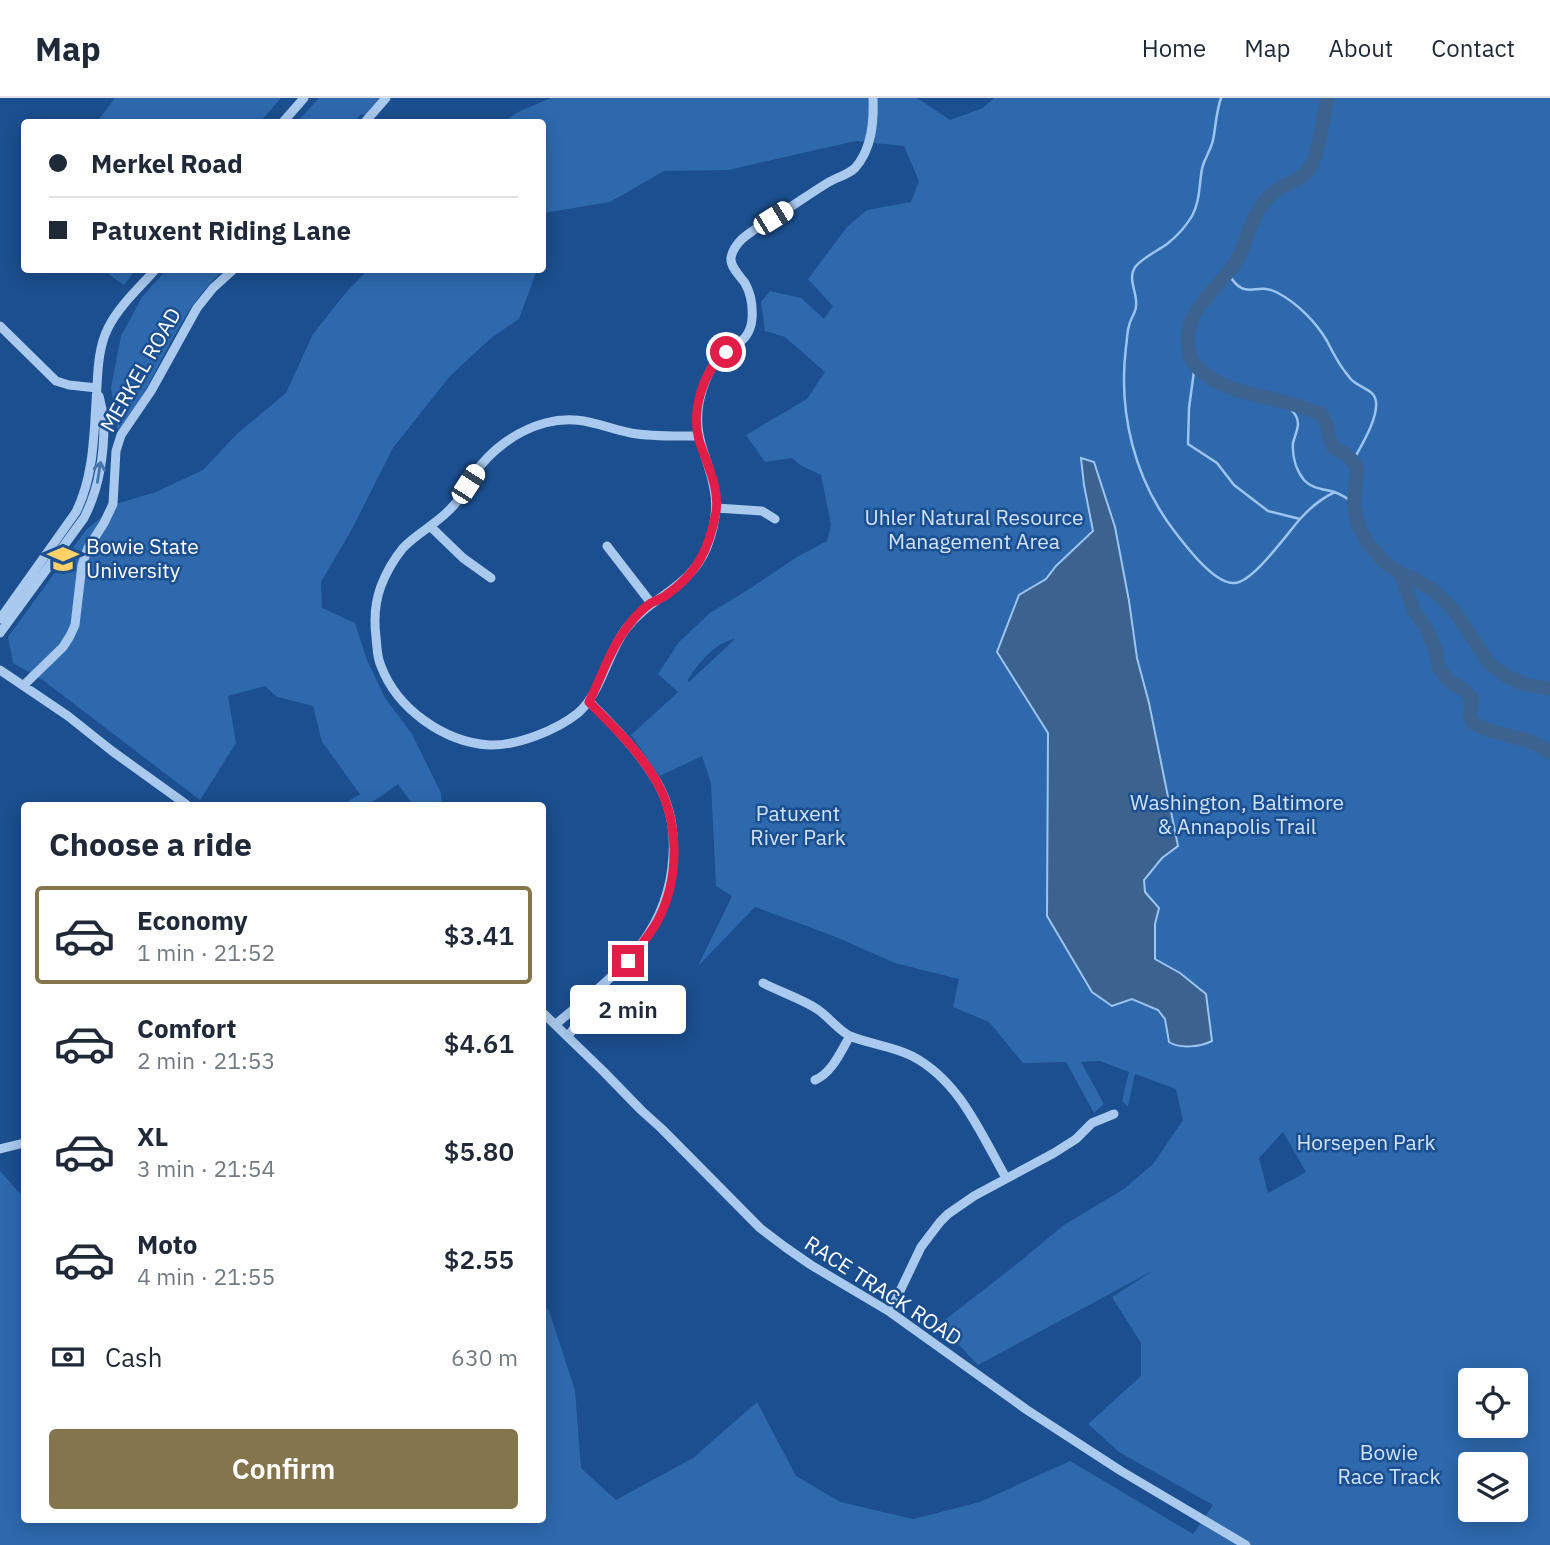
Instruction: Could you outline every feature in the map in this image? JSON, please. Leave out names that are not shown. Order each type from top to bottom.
[{"type":"street","points":[[286,119],[304,98]]},
{"type":"street","points":[[368,119],[386,98]]},
{"type":"street","points":[[698,436],[639,434],[599,423],[558,421],[536,426],[514,436],[495,450],[476,472],[453,507],[404,547],[380,587],[376,635],[380,666],[415,715],[433,727],[464,740],[496,745],[524,740],[555,727],[579,712],[589,702],[619,639],[635,618],[651,603],[684,581],[699,561],[706,549],[716,508],[712,478],[698,436],[697,414],[700,397],[711,368],[718,359],[743,341],[751,330],[750,294],[731,257],[737,245],[753,231],[856,166],[873,128],[873,98]]},
{"type":"street","points":[[0,619],[76,512],[83,497],[91,461],[103,341],[117,314],[152,273]]},
{"type":"street","name":"MERKEL ROAD","points":[[24,685],[71,636],[75,625],[82,565],[88,548],[113,505],[116,451],[121,435],[151,391],[197,308],[230,273]]},
{"type":"street","points":[[0,326],[56,381],[97,388]]},
{"type":"street","points":[[0,638],[0,633],[85,518],[93,501],[105,422],[97,388]]},
{"type":"street","points":[[716,508],[762,511],[775,519]]},
{"type":"street","points":[[431,527],[463,558],[491,578]]},
{"type":"street","points":[[607,546],[651,603]]},
{"type":"street","points":[[1,668],[183,802]]},
{"type":"street","points":[[556,1024],[608,980],[644,942],[659,919],[670,885],[674,842],[670,814],[664,797],[652,773],[630,745],[589,702]]},
{"type":"street","points":[[568,1036],[608,980]]},
{"type":"street","points":[[763,983],[814,1007],[850,1035],[911,1056],[939,1075],[970,1113],[1006,1178]]},
{"type":"street","name":"RACE TRACK ROAD","points":[[546,1015],[760,1227],[785,1247],[890,1312],[959,1363],[1106,1461],[1246,1545]]},
{"type":"street","points":[[815,1080],[822,1077],[833,1064],[850,1035]]},
{"type":"street","points":[[890,1312],[914,1259],[940,1222],[958,1206],[1076,1139],[1092,1123],[1114,1114]]},
{"type":"street","points":[[0,1149],[21,1144]]},
{"type":"green space","points":[[115,98],[281,98],[263,119],[99,119]]},
{"type":"green space","points":[[319,98],[380,98],[366,116],[361,114],[357,119],[300,119]]},
{"type":"green space","points":[[551,98],[917,98],[950,120],[983,108],[994,98],[1550,98],[1550,1545],[0,1545],[0,1171],[21,1195],[21,1523],[546,1523],[546,1307],[575,1390],[581,1468],[616,1500],[693,1458],[757,1402],[796,1476],[840,1502],[913,1519],[980,1502],[1070,1461],[1193,1534],[1213,1505],[1119,1452],[1088,1424],[1141,1376],[1141,1343],[1112,1297],[1154,1270],[978,1365],[943,1328],[949,1324],[946,1319],[1064,1225],[1124,1189],[1153,1164],[1183,1120],[1176,1089],[1135,1074],[1128,1106],[1122,1101],[1129,1072],[1100,1061],[1081,1062],[1104,1104],[1094,1113],[1066,1062],[1023,1063],[989,1022],[953,1007],[959,979],[895,963],[836,937],[755,907],[698,966],[732,896],[716,886],[711,783],[702,756],[660,776],[631,735],[678,692],[658,674],[679,642],[710,613],[827,541],[831,525],[821,475],[792,458],[765,462],[746,435],[807,399],[825,372],[785,337],[765,331],[761,302],[770,291],[801,298],[824,319],[833,306],[808,279],[847,227],[867,210],[911,202],[919,181],[904,146],[856,141],[728,170],[664,171],[610,202],[546,213],[546,119],[508,119]],"holes":[[[735,639],[689,682],[692,673],[708,654],[721,644]],[[1283,1132],[1306,1172],[1268,1193],[1259,1158]]]},
{"type":"green space","points":[[108,273],[134,273],[124,285]]},
{"type":"green space","points":[[163,273],[221,273],[186,315],[138,404],[118,431],[111,388],[121,336],[142,297]]},
{"type":"green space","points":[[365,273],[536,273],[519,319],[491,338],[449,377],[393,448],[352,529],[321,582],[322,608],[355,623],[367,660],[385,698],[412,734],[441,793],[442,802],[411,802],[398,784],[372,802],[347,802],[360,794],[322,742],[313,706],[277,697],[265,686],[228,696],[236,743],[200,800],[44,681],[13,663],[8,637],[86,530],[119,503],[156,492],[203,470],[238,433],[286,393],[313,334]]},
{"type":"shaded area","points":[[1081,458],[1094,462],[1115,527],[1137,658],[1149,703],[1178,846],[1162,858],[1144,880],[1145,892],[1159,908],[1155,924],[1155,959],[1180,973],[1206,994],[1212,1041],[1202,1045],[1184,1046],[1169,1042],[1165,1019],[1158,1010],[1132,999],[1112,1006],[1092,992],[1047,916],[1048,733],[997,652],[1019,595],[1046,579],[1093,531]]},
{"type":"waterway","points":[[1221,98],[1213,140],[1203,165],[1195,211],[1174,238],[1140,262],[1132,273],[1136,306],[1128,331],[1124,371],[1127,420],[1132,444],[1139,467],[1161,512],[1201,563],[1226,582],[1242,581],[1251,575],[1305,514],[1335,492]]},
{"type":"waterway","points":[[1328,98],[1313,162],[1302,177],[1276,191],[1261,207],[1238,258],[1193,318],[1189,330],[1190,355],[1201,371],[1219,383],[1321,414],[1333,447],[1353,461],[1357,469],[1354,503],[1358,525],[1367,542],[1385,563],[1434,591],[1453,609],[1489,663],[1506,676],[1524,684],[1550,689]]},
{"type":"waterway","points":[[1228,273],[1234,282],[1246,290],[1270,290],[1299,308],[1323,334],[1351,379],[1375,398],[1374,416],[1353,461]]},
{"type":"waterway","points":[[1195,364],[1189,408],[1188,444],[1217,463],[1234,485],[1268,511],[1300,519]]},
{"type":"waterway","points":[[1281,401],[1297,419],[1293,453],[1304,480],[1314,487],[1339,494],[1354,503]]},
{"type":"waterway","points":[[1400,573],[1414,611],[1436,650],[1439,668],[1448,680],[1472,698],[1472,722],[1491,731],[1532,742],[1550,753]]},
{"type":"place","name":"Bowie State University","points":[[63,559]]},
{"type":"route","points":[[628,961],[659,919],[672,872],[673,827],[664,797],[652,773],[630,745],[589,702],[613,649],[628,626],[644,608],[684,581],[706,549],[716,508],[715,489],[698,436],[697,414],[711,368],[726,352]]},
{"type":"park label","name":"Uhler Natural Resource Management Area","points":[[974,530]]},
{"type":"park label","name":"Washington, Baltimore & Annapolis Trail","points":[[1237,815]]},
{"type":"park label","name":"Patuxent River Park","points":[[798,826]]},
{"type":"park label","name":"Horsepen Park","points":[[1366,1143]]},
{"type":"park label","name":"Bowie Race Track","points":[[1389,1465]]}]
